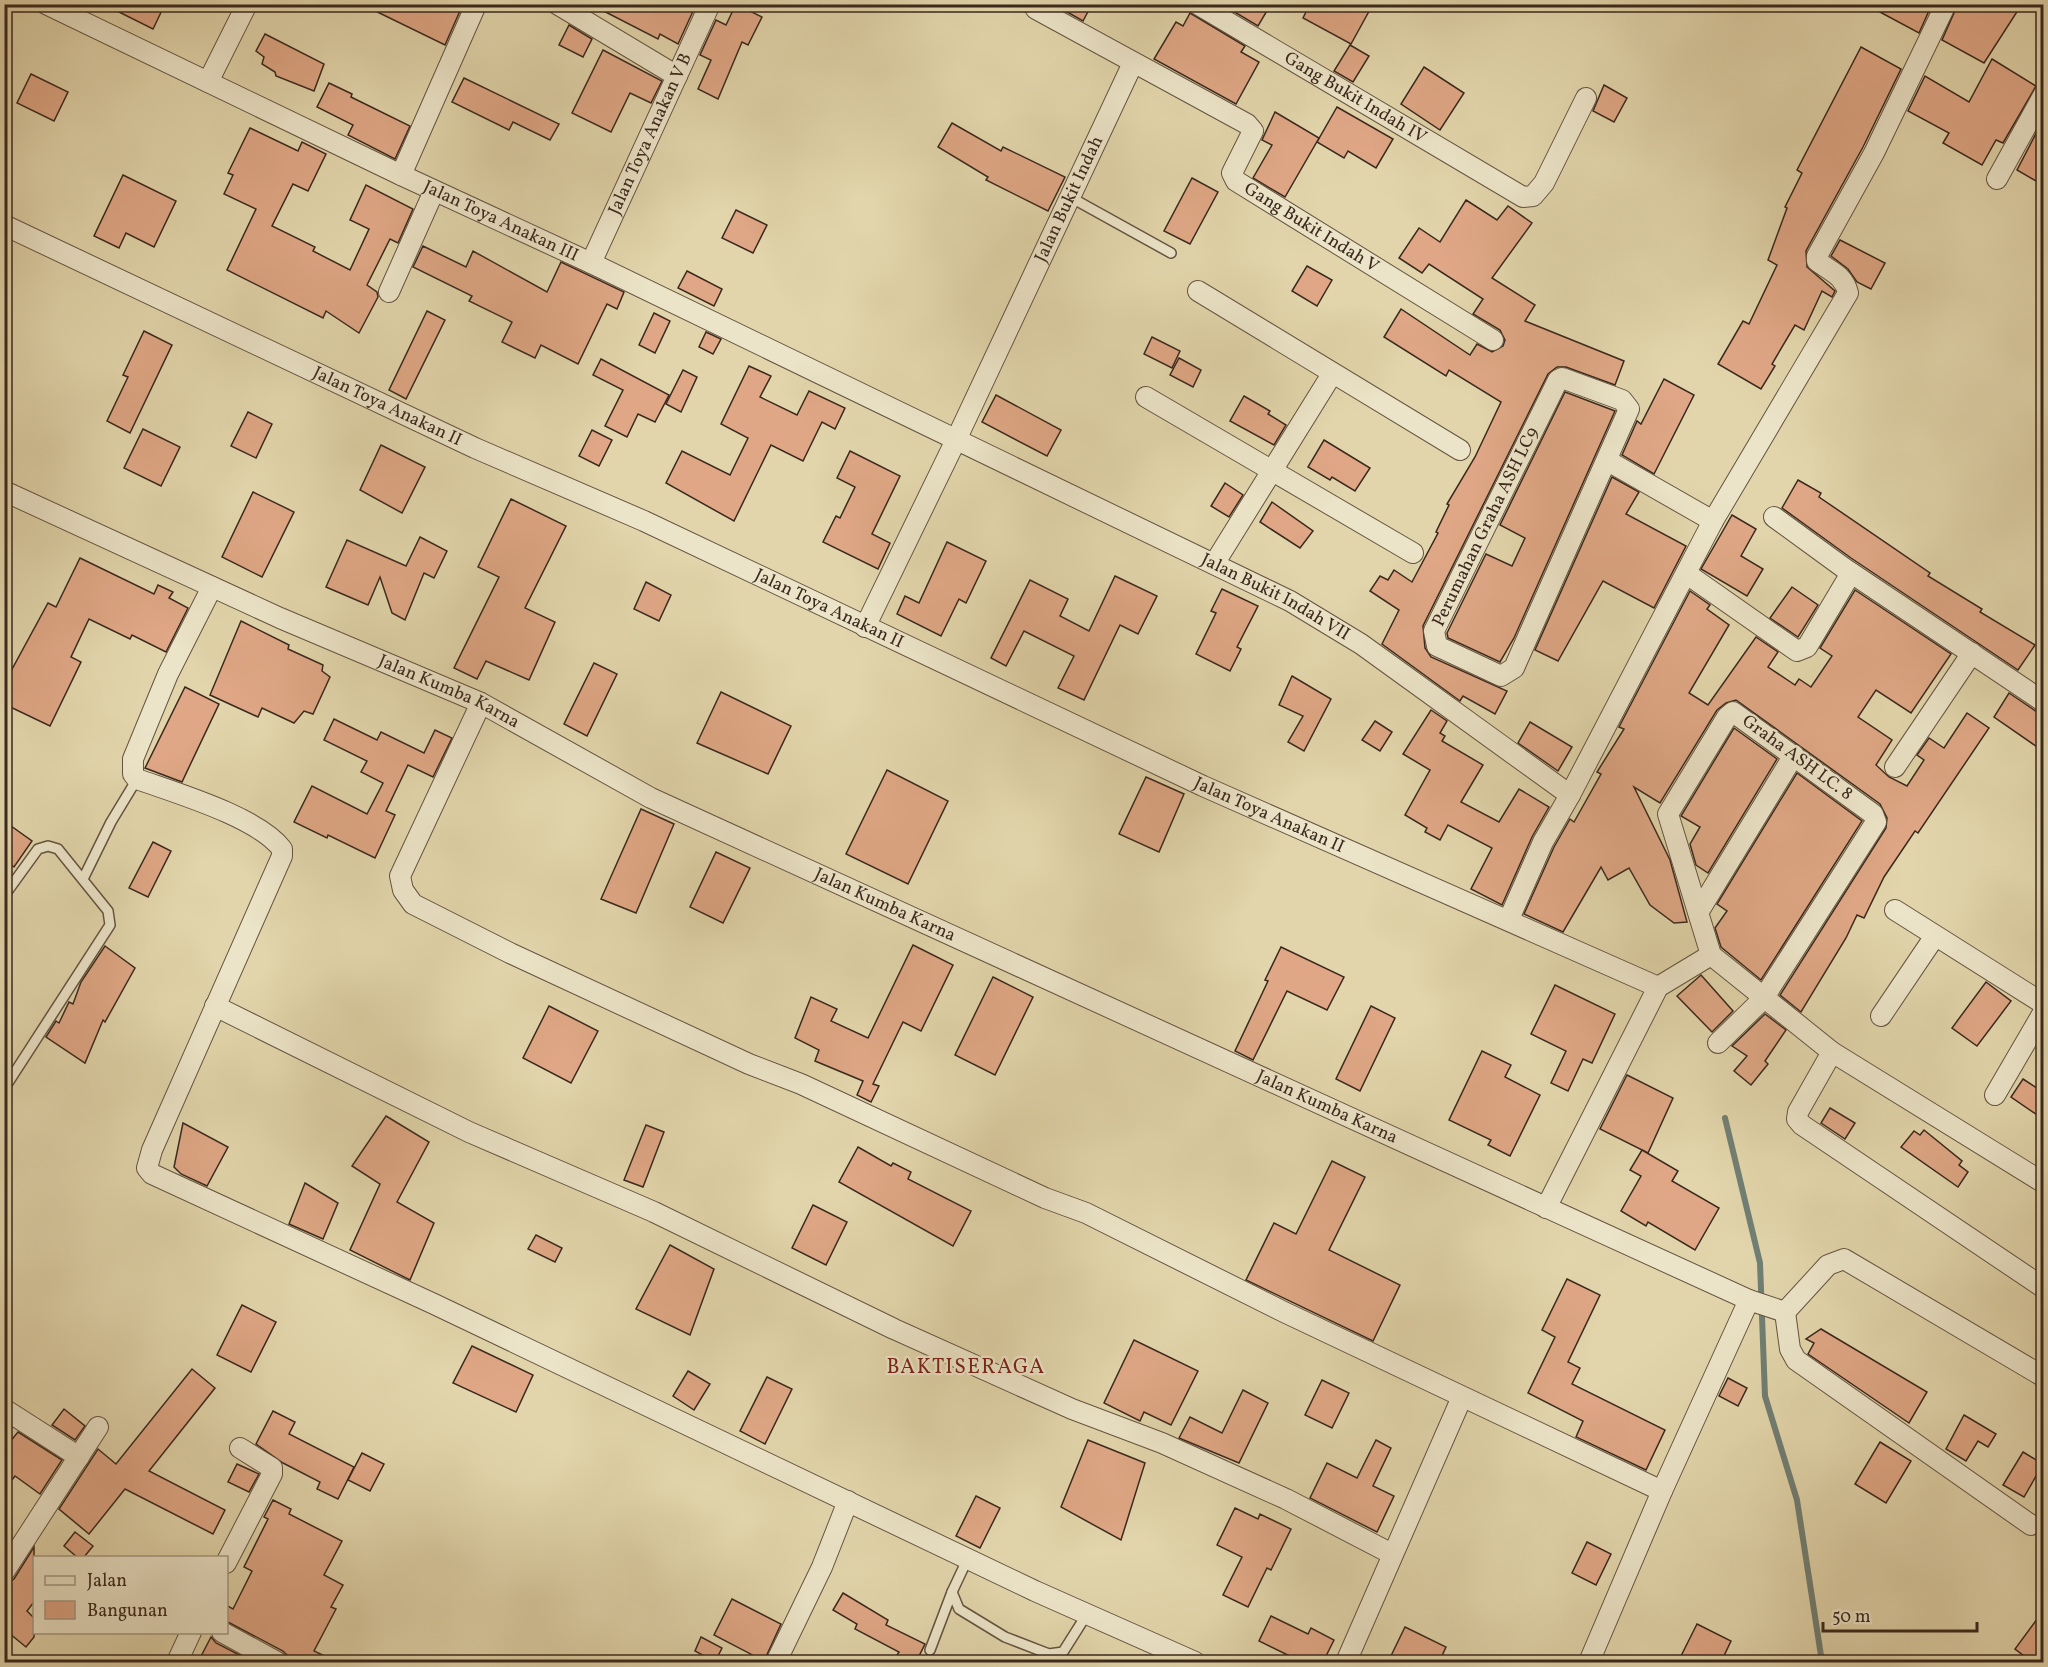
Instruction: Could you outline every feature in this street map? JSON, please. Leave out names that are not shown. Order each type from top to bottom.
[{"type":"street","name":"Jalan Toya Anakan III","points":[[46,4],[75,21],[208,81],[401,176],[591,263],[956,440]]},
{"type":"street","points":[[208,81],[247,4]]},
{"type":"street","points":[[557,4],[677,76]]},
{"type":"street","name":"Jalan Toya Anakan V B","points":[[591,263],[710,4]]},
{"type":"street","points":[[1033,4],[1035,9],[1133,63]]},
{"type":"street","name":"Gang Bukit Indah IV","points":[[1197,4],[1513,193],[1528,198],[1533,196],[1544,183],[1586,98]]},
{"type":"street","points":[[1509,920],[1543,842],[1570,795],[1713,521],[1848,293],[1841,276],[1817,261],[1817,256],[1874,153],[1946,4]]},
{"type":"street","points":[[401,176],[475,7]]},
{"type":"street","name":"Jalan Bukit Indah","points":[[865,627],[956,440],[1133,63]]},
{"type":"street","name":"Gang Bukit Indah V","points":[[1133,63],[1251,127],[1253,131],[1232,173],[1242,186],[1493,340]]},
{"type":"street","points":[[1997,179],[2043,94]]},
{"type":"street","points":[[389,292],[434,191]]},
{"type":"street","name":"Jalan Toya Anakan II","points":[[4,225],[476,448],[644,521],[1203,786],[1658,987]]},
{"type":"street","points":[[1198,291],[1460,450]]},
{"type":"street","points":[[1214,564],[1332,374]]},
{"type":"street","name":"Perumahan Graha ASH LC9","points":[[1562,378],[1627,405],[1629,409],[1608,461],[1514,668],[1501,676],[1437,646],[1434,631],[1558,380],[1562,378]]},
{"type":"street","points":[[1146,397],[1413,553]]},
{"type":"street","name":"Jalan Bukit Indah VII","points":[[956,440],[1290,601],[1361,644],[1570,795]]},
{"type":"street","points":[[1608,461],[1713,521]]},
{"type":"street","name":"Jalan Kumba Karna","points":[[4,491],[212,587],[481,703],[651,798],[1546,1209],[1778,1310]]},
{"type":"street","points":[[1774,517],[1851,573],[2043,702]]},
{"type":"street","points":[[1687,573],[1797,651],[1803,651],[1807,647],[1851,573]]},
{"type":"street","points":[[212,587],[168,674],[132,769],[137,779],[264,831],[282,849],[282,856],[152,1150],[147,1168],[152,1174],[434,1304],[1087,1614],[1195,1662]]},
{"type":"street","points":[[1894,767],[1972,653]]},
{"type":"street","points":[[481,703],[400,876],[403,890],[413,904],[510,953],[738,1059],[801,1084],[1045,1198],[1086,1213],[1284,1312],[1662,1491]]},
{"type":"street","name":"Graha ASH LC. 8","points":[[1711,955],[1699,911],[1668,819],[1669,808],[1733,712],[1873,814],[1876,822],[1763,999]]},
{"type":"street","points":[[1699,911],[1794,755]]},
{"type":"street","points":[[1895,910],[2043,1004]]},
{"type":"street","points":[[1881,1016],[1935,936]]},
{"type":"street","points":[[1546,1209],[1658,987],[1711,955],[1763,999],[1832,1052],[2043,1183]]},
{"type":"street","points":[[1718,1043],[1763,999]]},
{"type":"street","points":[[215,1006],[469,1132],[654,1212],[894,1329],[1072,1409],[1162,1443],[1286,1499],[1392,1554]]},
{"type":"street","points":[[1995,1095],[2043,1011]]},
{"type":"street","points":[[1832,1052],[1798,1112],[1797,1119],[1802,1125],[2043,1288]]},
{"type":"street","points":[[2031,1526],[1796,1360],[1790,1349],[1778,1310],[1827,1265],[1844,1259],[2043,1377]]},
{"type":"street","points":[[1589,1662],[1662,1491],[1751,1300]]},
{"type":"street","points":[[1346,1662],[1462,1396]]},
{"type":"street","points":[[4,1409],[79,1457]]},
{"type":"street","points":[[4,1572],[98,1427]]},
{"type":"street","points":[[228,1559],[272,1474],[272,1468],[268,1464],[240,1448]]},
{"type":"street","points":[[776,1662],[822,1567],[848,1501]]},
{"type":"street","points":[[177,1662],[190,1634]]},
{"type":"street","points":[[226,1634],[277,1662]]},
{"type":"lane","points":[[1070,197],[1171,253]]},
{"type":"lane","points":[[83,879],[111,822],[137,779]]},
{"type":"lane","points":[[4,896],[38,849],[48,846],[57,849],[83,879],[108,911],[110,925],[4,1089]]},
{"type":"lane","points":[[930,1650],[952,1592],[968,1558]]},
{"type":"lane","points":[[952,1592],[959,1609],[1005,1637],[1049,1654],[1063,1652],[1087,1614]]},
{"type":"building","points":[[103,4],[165,4],[153,29]]},
{"type":"building","points":[[361,4],[463,4],[445,45]]},
{"type":"building","points":[[590,4],[686,4],[694,9],[678,44],[660,34],[658,39]]},
{"type":"building","points":[[736,4],[762,17],[748,45],[742,42],[718,99],[698,89],[711,60],[700,55],[716,20],[726,25]]},
{"type":"building","points":[[1053,4],[1092,4],[1083,21]]},
{"type":"building","points":[[1221,4],[1271,4],[1258,26]]},
{"type":"building","points":[[1310,4],[1373,4],[1351,44],[1303,18]]},
{"type":"building","points":[[1865,4],[1932,4],[1919,33]]},
{"type":"building","points":[[1958,4],[2022,4],[1984,63],[1942,40]]},
{"type":"building","points":[[1190,13],[1245,46],[1241,52],[1259,62],[1236,104],[1154,59],[1176,22],[1183,26]]},
{"type":"building","points":[[569,25],[592,39],[583,57],[559,45]]},
{"type":"building","points":[[265,34],[324,64],[314,91],[276,76],[275,72],[262,64],[264,57],[256,51]]},
{"type":"building","points":[[1350,45],[1369,56],[1353,82],[1334,71]]},
{"type":"building","points":[[1861,47],[1901,69],[1863,147],[1806,251],[1807,267],[1835,291],[1832,297],[1822,291],[1804,330],[1795,325],[1772,364],[1775,366],[1761,389],[1718,364],[1743,321],[1749,324],[1777,265],[1768,260],[1787,208],[1785,207],[1802,173],[1797,170]]},
{"type":"building","points":[[603,50],[662,81],[651,103],[630,93],[611,132],[572,113]]},
{"type":"building","points":[[1992,59],[2036,86],[2003,143],[1996,140],[1982,165],[1943,143],[1949,133],[1908,111],[1925,76],[1969,102]]},
{"type":"building","points":[[1424,67],[1464,93],[1440,130],[1401,104]]},
{"type":"building","points":[[31,74],[68,92],[54,121],[17,103]]},
{"type":"building","points":[[464,78],[559,124],[550,140],[513,122],[509,130],[452,102]]},
{"type":"building","points":[[329,83],[352,94],[351,97],[410,126],[395,159],[348,135],[353,125],[317,107]]},
{"type":"building","points":[[1604,85],[1627,98],[1614,122],[1593,111]]},
{"type":"building","points":[[1337,107],[1393,139],[1376,168],[1348,151],[1344,158],[1317,142]]},
{"type":"building","points":[[1275,112],[1319,138],[1285,197],[1253,178],[1272,145],[1262,140]]},
{"type":"building","points":[[2043,120],[2043,185],[2017,170]]},
{"type":"building","points":[[952,123],[1001,151],[1003,147],[1065,177],[1048,211],[986,180],[988,177],[938,147]]},
{"type":"building","points":[[250,128],[298,151],[302,142],[326,154],[308,191],[293,184],[272,226],[315,247],[313,251],[350,270],[369,229],[350,220],[366,185],[413,209],[398,243],[390,239],[367,285],[377,292],[378,297],[359,333],[326,311],[323,318],[227,270],[256,209],[224,194],[233,175],[228,173]]},
{"type":"building","points":[[123,175],[176,201],[154,247],[126,233],[119,248],[94,236]]},
{"type":"building","points":[[1192,178],[1218,192],[1190,244],[1164,231]]},
{"type":"building","points":[[1466,200],[1497,220],[1508,206],[1532,223],[1492,278],[1535,305],[1525,321],[1624,361],[1615,385],[1566,367],[1557,367],[1548,374],[1423,626],[1425,648],[1431,657],[1507,691],[1495,714],[1463,696],[1460,701],[1382,644],[1399,610],[1370,591],[1380,576],[1388,580],[1394,570],[1412,582],[1438,533],[1436,532],[1449,505],[1447,504],[1475,457],[1501,402],[1449,370],[1446,376],[1384,337],[1401,309],[1470,355],[1477,344],[1492,352],[1503,346],[1505,340],[1500,330],[1473,314],[1483,299],[1429,264],[1422,273],[1399,258],[1419,228],[1440,242]]},
{"type":"building","points":[[736,210],[767,225],[753,253],[722,238]]},
{"type":"building","points":[[1840,240],[1885,263],[1871,289],[1857,282],[1848,269],[1831,256]]},
{"type":"building","points":[[423,246],[466,267],[473,251],[547,292],[561,262],[624,292],[617,309],[607,304],[578,364],[541,345],[535,358],[502,342],[512,322],[469,301],[472,296],[413,267]]},
{"type":"building","points":[[1307,266],[1332,280],[1317,306],[1292,291]]},
{"type":"building","points":[[687,271],[722,289],[714,306],[678,288]]},
{"type":"building","points":[[427,311],[445,320],[406,399],[389,390]]},
{"type":"building","points":[[654,313],[670,321],[655,353],[639,345]]},
{"type":"building","points":[[144,331],[172,345],[130,433],[107,421],[128,377],[123,375]]},
{"type":"building","points":[[706,332],[721,339],[713,354],[699,347]]},
{"type":"building","points":[[1152,337],[1180,351],[1172,368],[1144,354]]},
{"type":"building","points":[[1179,358],[1201,370],[1193,387],[1170,375]]},
{"type":"building","points":[[601,359],[669,395],[655,422],[638,414],[627,437],[605,426],[623,390],[593,375]]},
{"type":"building","points":[[749,366],[771,376],[760,397],[797,415],[809,391],[845,408],[835,429],[822,422],[803,461],[771,445],[734,521],[666,483],[682,451],[730,475],[748,438],[721,424]]},
{"type":"building","points":[[683,370],[697,377],[681,412],[666,404]]},
{"type":"building","points":[[1664,379],[1694,395],[1654,474],[1622,455],[1637,421],[1641,424]]},
{"type":"building","points":[[1565,392],[1615,411],[1514,638],[1500,662],[1448,638],[1447,633],[1486,554],[1512,566],[1525,538],[1500,525]]},
{"type":"building","points":[[996,395],[1061,430],[1047,456],[982,422]]},
{"type":"building","points":[[1244,396],[1270,411],[1268,414],[1286,425],[1274,445],[1230,421]]},
{"type":"building","points":[[248,412],[272,424],[256,458],[231,446]]},
{"type":"building","points":[[143,429],[180,447],[161,486],[124,468]]},
{"type":"building","points":[[592,430],[612,440],[599,466],[579,456]]},
{"type":"building","points":[[1324,440],[1370,468],[1355,491],[1332,477],[1330,480],[1308,467]]},
{"type":"building","points":[[381,445],[425,467],[402,513],[360,490]]},
{"type":"building","points":[[850,451],[900,476],[872,534],[890,543],[878,569],[823,542],[836,516],[840,518],[855,487],[837,478]]},
{"type":"building","points":[[1612,477],[1639,492],[1626,514],[1686,546],[1654,608],[1603,581],[1558,661],[1535,650]]},
{"type":"building","points":[[1798,480],[1821,493],[1819,497],[1930,573],[1928,576],[1982,609],[1980,612],[2035,645],[2018,670],[1851,558],[1782,508]]},
{"type":"building","points":[[1225,483],[1243,495],[1229,517],[1211,506]]},
{"type":"building","points":[[253,492],[294,512],[262,577],[222,557]]},
{"type":"building","points":[[511,499],[566,526],[525,608],[555,622],[529,680],[486,661],[477,679],[454,668],[499,577],[478,567]]},
{"type":"building","points":[[1272,502],[1313,531],[1300,548],[1260,522]]},
{"type":"building","points":[[1732,515],[1756,529],[1741,556],[1763,569],[1747,596],[1701,569]]},
{"type":"building","points":[[420,537],[447,551],[434,578],[424,573],[405,620],[392,613],[380,577],[368,605],[326,587],[347,540],[406,566]]},
{"type":"building","points":[[947,542],[986,561],[966,603],[959,599],[941,636],[897,614],[905,596],[919,603]]},
{"type":"building","points":[[80,558],[154,594],[158,585],[173,592],[169,598],[188,608],[166,652],[132,635],[130,639],[89,619],[71,657],[81,662],[50,726],[4,704],[4,684],[48,603],[56,607]]},
{"type":"building","points":[[1115,576],[1157,596],[1138,634],[1120,625],[1084,700],[1058,688],[1074,656],[1024,631],[1006,666],[991,658],[1030,580],[1068,599],[1060,616],[1089,631]]},
{"type":"building","points":[[646,582],[671,595],[659,621],[634,609]]},
{"type":"building","points":[[1792,587],[1818,605],[1798,637],[1770,618]]},
{"type":"building","points":[[1222,589],[1258,606],[1237,647],[1241,649],[1230,671],[1196,654],[1216,613],[1211,611]]},
{"type":"building","points":[[1855,590],[1951,654],[1911,713],[1876,690],[1858,717],[1892,740],[1876,765],[1889,777],[1907,786],[1924,760],[1917,755],[1929,738],[1944,748],[1967,713],[1989,728],[1918,833],[1915,831],[1884,877],[1864,918],[1857,915],[1846,938],[1801,1012],[1780,995],[1886,828],[1887,818],[1880,804],[1736,700],[1726,703],[1717,710],[1660,803],[1634,787],[1670,860],[1687,922],[1674,923],[1650,905],[1629,868],[1608,880],[1601,867],[1563,932],[1524,914],[1554,847],[1570,819],[1574,822],[1601,774],[1597,772],[1624,729],[1619,727],[1690,591],[1710,605],[1707,609],[1729,625],[1689,693],[1708,705],[1756,637],[1778,652],[1768,667],[1795,685],[1799,679],[1811,687],[1832,656],[1820,648]]},
{"type":"building","points":[[241,621],[289,645],[288,649],[323,665],[322,671],[330,677],[313,714],[304,711],[294,723],[262,708],[258,717],[210,695]]},
{"type":"building","points":[[594,663],[617,674],[587,736],[564,724]]},
{"type":"building","points":[[1292,676],[1331,699],[1304,751],[1288,742],[1303,716],[1279,705]]},
{"type":"building","points":[[185,687],[219,704],[182,782],[145,768]]},
{"type":"building","points":[[721,692],[791,726],[768,774],[697,743]]},
{"type":"building","points":[[2009,693],[2043,716],[2043,751],[1994,717]]},
{"type":"building","points":[[1431,710],[1447,721],[1440,733],[1445,736],[1442,741],[1483,765],[1461,802],[1499,822],[1519,789],[1549,807],[1532,837],[1502,905],[1471,889],[1492,848],[1448,825],[1440,840],[1425,832],[1427,828],[1405,815],[1430,770],[1403,754]]},
{"type":"building","points":[[334,719],[377,740],[381,732],[424,753],[435,730],[452,738],[433,777],[408,765],[386,811],[395,815],[375,858],[328,835],[327,838],[294,822],[312,786],[367,814],[383,783],[361,772],[367,761],[324,740]]},
{"type":"building","points":[[1375,721],[1392,732],[1380,751],[1362,740]]},
{"type":"building","points":[[1530,722],[1572,747],[1558,771],[1518,743]]},
{"type":"building","points":[[1734,728],[1777,759],[1708,873],[1696,865],[1690,844],[1700,827],[1681,816]]},
{"type":"building","points":[[887,770],[948,801],[908,884],[846,854]]},
{"type":"building","points":[[1797,773],[1862,821],[1761,980],[1721,947],[1715,928],[1727,911],[1717,904]]},
{"type":"building","points":[[1146,777],[1184,794],[1159,852],[1119,834]]},
{"type":"building","points":[[641,809],[674,824],[636,913],[601,899]]},
{"type":"building","points":[[4,821],[32,841],[14,867],[4,859]]},
{"type":"building","points":[[153,842],[171,851],[148,897],[129,888]]},
{"type":"building","points":[[716,852],[750,868],[723,923],[690,907]]},
{"type":"building","points":[[913,945],[953,965],[921,1031],[903,1022],[873,1084],[879,1086],[871,1102],[857,1095],[863,1081],[815,1061],[819,1050],[795,1038],[811,997],[837,1009],[831,1021],[868,1038]]},
{"type":"building","points":[[105,946],[135,968],[105,1022],[103,1020],[85,1063],[46,1037],[56,1021],[59,1023],[69,1002],[73,1004],[81,982]]},
{"type":"building","points":[[1281,947],[1344,977],[1327,1010],[1287,991],[1253,1060],[1235,1051],[1268,981],[1265,980]]},
{"type":"building","points":[[1701,975],[1733,1011],[1712,1032],[1677,996]]},
{"type":"building","points":[[993,977],[1033,997],[995,1075],[955,1055]]},
{"type":"building","points":[[1986,982],[2011,1001],[1977,1046],[1952,1028]]},
{"type":"building","points":[[1555,985],[1615,1014],[1592,1063],[1583,1059],[1568,1091],[1551,1083],[1566,1051],[1531,1034]]},
{"type":"building","points":[[549,1006],[598,1031],[571,1083],[523,1058]]},
{"type":"building","points":[[1371,1006],[1395,1018],[1360,1091],[1336,1079]]},
{"type":"building","points":[[1765,1014],[1786,1030],[1765,1061],[1768,1064],[1751,1085],[1734,1071],[1747,1056],[1732,1046]]},
{"type":"building","points":[[1482,1051],[1511,1065],[1505,1077],[1540,1095],[1510,1156],[1488,1145],[1491,1140],[1449,1120]]},
{"type":"building","points":[[1627,1075],[1673,1098],[1648,1153],[1600,1129]]},
{"type":"building","points":[[2023,1079],[2043,1092],[2043,1119],[2011,1097]]},
{"type":"building","points":[[1830,1108],[1855,1123],[1845,1139],[1821,1123]]},
{"type":"building","points":[[386,1116],[429,1142],[397,1202],[434,1223],[410,1280],[350,1250],[380,1184],[352,1166]]},
{"type":"building","points":[[183,1123],[228,1147],[207,1186],[181,1174],[174,1167]]},
{"type":"building","points":[[646,1125],[664,1132],[643,1187],[624,1180]]},
{"type":"building","points":[[1924,1130],[1962,1161],[1959,1165],[1968,1172],[1958,1187],[1901,1147],[1914,1131],[1920,1135]]},
{"type":"building","points":[[858,1147],[891,1166],[893,1163],[911,1172],[908,1179],[971,1211],[953,1246],[839,1182]]},
{"type":"building","points":[[1642,1150],[1678,1171],[1672,1181],[1719,1208],[1695,1250],[1648,1222],[1646,1226],[1621,1211],[1641,1176],[1630,1170]]},
{"type":"building","points":[[1332,1161],[1365,1177],[1329,1250],[1400,1285],[1373,1341],[1246,1280],[1274,1223],[1296,1234]]},
{"type":"building","points":[[305,1183],[338,1203],[323,1239],[289,1224]]},
{"type":"building","points":[[813,1205],[847,1222],[826,1265],[792,1248]]},
{"type":"building","points":[[536,1235],[562,1248],[555,1262],[528,1249]]},
{"type":"building","points":[[670,1245],[714,1269],[690,1335],[636,1309]]},
{"type":"building","points":[[1567,1279],[1600,1295],[1568,1362],[1580,1368],[1572,1384],[1665,1430],[1646,1470],[1576,1437],[1583,1421],[1528,1393],[1555,1337],[1542,1330]]},
{"type":"building","points":[[242,1305],[276,1322],[251,1372],[217,1355]]},
{"type":"building","points":[[1821,1329],[1927,1392],[1909,1423],[1808,1354],[1814,1343],[1806,1339]]},
{"type":"building","points":[[1134,1340],[1198,1371],[1171,1425],[1144,1412],[1140,1421],[1104,1403]]},
{"type":"building","points":[[472,1346],[533,1375],[516,1412],[453,1383]]},
{"type":"building","points":[[192,1369],[215,1388],[149,1471],[225,1510],[213,1534],[125,1489],[89,1534],[59,1509],[98,1449],[116,1464]]},
{"type":"building","points":[[688,1371],[710,1384],[694,1410],[673,1396]]},
{"type":"building","points":[[767,1377],[792,1389],[765,1444],[740,1431]]},
{"type":"building","points":[[1728,1378],[1747,1388],[1738,1406],[1719,1396]]},
{"type":"building","points":[[1322,1380],[1349,1393],[1332,1428],[1305,1415]]},
{"type":"building","points":[[1243,1390],[1268,1403],[1239,1463],[1179,1438],[1190,1417],[1222,1433]]},
{"type":"building","points":[[64,1409],[85,1426],[75,1440],[52,1425]]},
{"type":"building","points":[[273,1411],[295,1422],[289,1434],[354,1467],[338,1499],[317,1489],[320,1482],[283,1463],[256,1444]]},
{"type":"building","points":[[1964,1415],[1996,1434],[1988,1447],[1978,1441],[1966,1461],[1946,1449]]},
{"type":"building","points":[[18,1432],[62,1460],[40,1494],[15,1476],[4,1490],[4,1449]]},
{"type":"building","points":[[1088,1440],[1145,1463],[1121,1540],[1061,1507]]},
{"type":"building","points":[[1376,1440],[1391,1448],[1373,1486],[1394,1496],[1377,1532],[1310,1498],[1327,1463],[1357,1478]]},
{"type":"building","points":[[1880,1442],[1911,1461],[1886,1503],[1855,1484]]},
{"type":"building","points":[[2023,1452],[2043,1464],[2024,1497],[2003,1485]]},
{"type":"building","points":[[362,1453],[384,1464],[370,1491],[348,1480]]},
{"type":"building","points":[[237,1464],[259,1474],[249,1492],[228,1482]]},
{"type":"building","points":[[976,1496],[1000,1508],[980,1548],[956,1536]]},
{"type":"building","points":[[273,1500],[291,1509],[289,1514],[342,1541],[324,1575],[343,1585],[331,1607],[336,1609],[314,1651],[337,1662],[294,1662],[283,1651],[228,1622],[228,1606],[233,1609],[252,1571],[244,1567],[268,1519],[264,1517]]},
{"type":"building","points":[[1235,1508],[1258,1519],[1260,1514],[1291,1529],[1271,1570],[1267,1568],[1248,1607],[1223,1595],[1242,1557],[1217,1545]]},
{"type":"building","points":[[75,1532],[93,1546],[85,1556],[76,1556],[64,1546]]},
{"type":"building","points":[[1587,1542],[1611,1554],[1596,1585],[1572,1573]]},
{"type":"building","points":[[34,1547],[33,1603],[27,1611],[33,1617],[34,1637],[26,1647],[4,1629],[4,1586],[14,1579]]},
{"type":"building","points":[[843,1593],[888,1620],[886,1625],[925,1644],[916,1662],[893,1662],[899,1652],[855,1629],[857,1624],[833,1610]]},
{"type":"building","points":[[732,1599],[781,1624],[764,1661],[714,1635]]},
{"type":"building","points":[[2043,1611],[2043,1662],[2032,1662],[2015,1649]]},
{"type":"building","points":[[1271,1616],[1308,1634],[1311,1628],[1334,1640],[1323,1662],[1302,1662],[1259,1641]]},
{"type":"building","points":[[1697,1624],[1731,1641],[1721,1662],[1678,1662]]},
{"type":"building","points":[[1405,1627],[1446,1647],[1439,1662],[1388,1662]]},
{"type":"building","points":[[211,1637],[216,1643],[253,1662],[198,1662]]},
{"type":"building","points":[[701,1637],[722,1648],[715,1662],[695,1651]]},
{"type":"waterway","points":[[1725,1118],[1760,1263],[1765,1396],[1797,1500],[1822,1662]]},
{"type":"district","name":"BAKTISERAGA","points":[[966,1367]]}]
